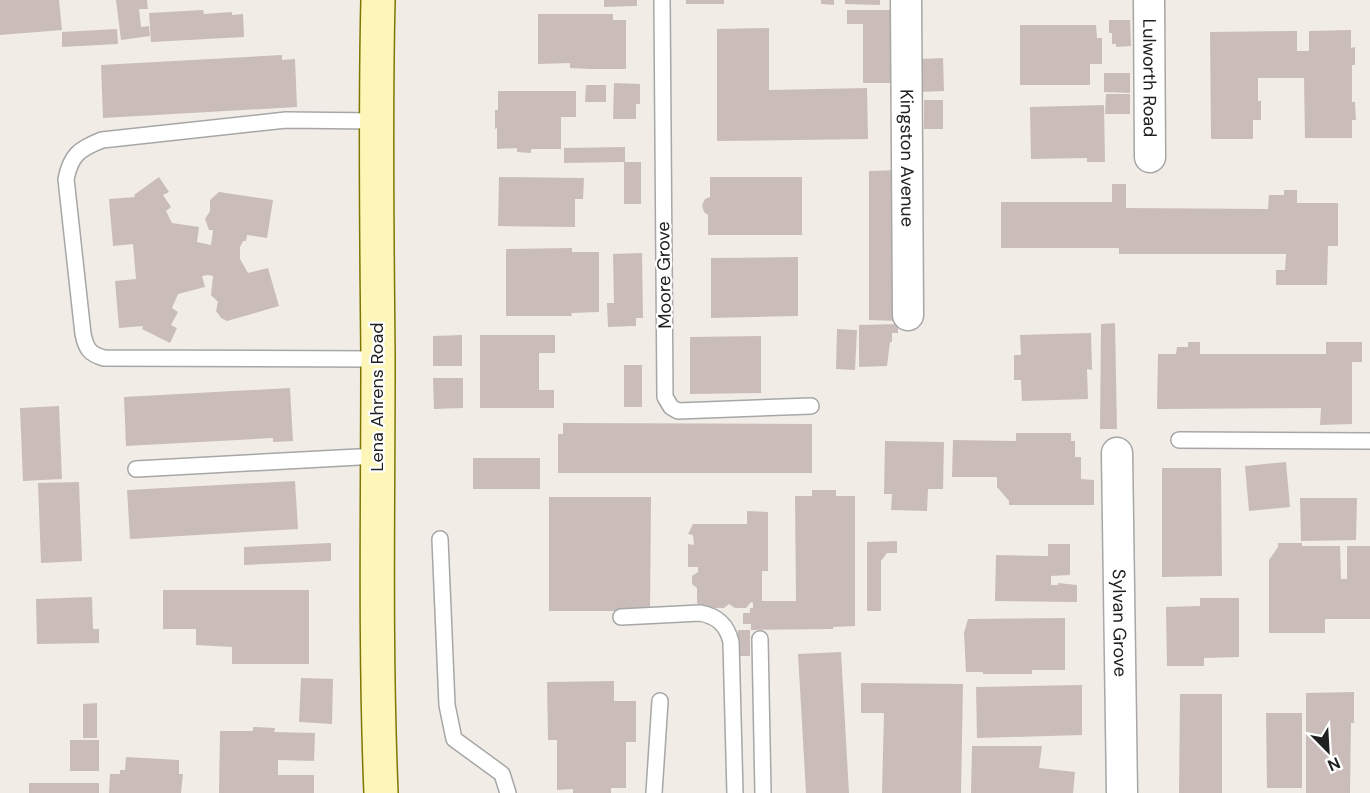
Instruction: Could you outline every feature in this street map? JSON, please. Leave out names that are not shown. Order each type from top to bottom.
[{"type":"main road","name":"Lena Ahrens Road","points":[[378,0],[375,121],[378,359],[375,592],[381,793]]},
{"type":"street","name":"Kingston Avenue","points":[[906,0],[908,315]]},
{"type":"street","name":"Lulworth Road","points":[[1149,0],[1150,157]]},
{"type":"street","name":"Sylvan Grove","points":[[1117,453],[1122,793]]},
{"type":"lane","name":"Moore Grove","points":[[662,0],[665,397],[671,407],[678,411],[811,406]]},
{"type":"lane","points":[[375,121],[286,120],[102,140],[74,156],[69,164],[66,179],[83,334],[86,346],[92,354],[104,358],[331,357],[378,359]]},
{"type":"lane","points":[[1179,440],[1370,441]]},
{"type":"lane","points":[[136,469],[377,456]]},
{"type":"lane","points":[[440,539],[447,705],[454,739],[502,774],[508,793]]},
{"type":"lane","points":[[621,617],[700,613],[719,620],[728,631],[731,642],[735,793]]},
{"type":"lane","points":[[760,639],[763,793]]},
{"type":"lane","points":[[654,793],[660,700]]},
{"type":"building","points":[[0,0],[59,0],[62,30],[0,35]]},
{"type":"building","points":[[116,0],[147,0],[148,9],[139,9],[141,27],[149,26],[150,36],[121,40]]},
{"type":"building","points":[[604,0],[637,0],[637,6],[604,7]]},
{"type":"building","points":[[686,0],[724,0],[724,4],[686,4]]},
{"type":"building","points":[[821,0],[834,0],[834,5],[821,4]]},
{"type":"building","points":[[845,0],[880,0],[880,5],[845,4]]},
{"type":"building","points":[[203,10],[204,14],[232,12],[232,15],[243,14],[244,37],[151,42],[149,13]]},
{"type":"building","points":[[847,10],[897,10],[897,83],[863,83],[863,24],[847,24]]},
{"type":"building","points":[[538,14],[613,14],[613,20],[626,20],[626,69],[570,68],[570,63],[538,64]]},
{"type":"building","points":[[1109,20],[1130,20],[1131,46],[1116,47],[1116,44],[1112,44]]},
{"type":"building","points":[[1020,25],[1096,25],[1097,38],[1102,38],[1102,64],[1090,64],[1090,85],[1020,85]]},
{"type":"building","points":[[769,28],[769,90],[867,88],[868,139],[717,141],[717,29]]},
{"type":"building","points":[[117,29],[118,44],[62,47],[62,32]]},
{"type":"building","points":[[1351,30],[1351,48],[1355,47],[1355,65],[1352,65],[1352,102],[1355,102],[1356,120],[1352,120],[1352,138],[1305,138],[1304,78],[1258,78],[1261,120],[1253,120],[1253,139],[1211,139],[1210,32],[1297,31],[1297,51],[1309,51],[1309,31]]},
{"type":"building","points":[[282,55],[282,60],[295,59],[297,107],[103,118],[101,65]]},
{"type":"building","points":[[943,58],[944,91],[920,92],[920,59]]},
{"type":"building","points":[[1104,73],[1130,73],[1130,93],[1104,92]]},
{"type":"building","points":[[614,83],[640,84],[640,104],[636,104],[636,119],[613,119]]},
{"type":"building","points":[[586,85],[606,85],[606,102],[585,102]]},
{"type":"building","points":[[498,91],[576,91],[576,117],[561,117],[561,149],[531,149],[531,153],[517,152],[517,148],[497,149],[495,110],[498,110]]},
{"type":"building","points":[[1106,94],[1130,94],[1130,114],[1105,114]]},
{"type":"building","points":[[924,100],[943,100],[943,129],[924,129]]},
{"type":"building","points":[[1104,105],[1105,162],[1087,162],[1087,158],[1031,159],[1030,107]]},
{"type":"building","points":[[625,147],[625,162],[564,163],[564,148]]},
{"type":"building","points":[[624,162],[641,162],[641,204],[624,204]]},
{"type":"building","points":[[898,170],[897,321],[869,320],[869,171]]},
{"type":"building","points":[[159,177],[169,192],[163,195],[171,207],[166,211],[172,223],[199,227],[197,242],[211,245],[213,230],[209,230],[205,219],[210,211],[210,200],[219,192],[273,200],[267,238],[247,235],[246,241],[243,241],[240,247],[240,259],[248,273],[268,268],[279,306],[227,321],[221,318],[216,311],[218,302],[211,295],[213,276],[208,275],[202,276],[205,287],[178,294],[172,308],[178,312],[171,325],[177,328],[170,343],[142,329],[143,326],[119,328],[115,281],[136,279],[133,244],[113,246],[109,199],[135,197],[134,195]]},
{"type":"building","points":[[499,177],[584,178],[583,199],[575,199],[575,227],[498,226]]},
{"type":"building","points":[[710,177],[802,177],[802,235],[708,235],[708,215],[704,212],[702,205],[705,199],[710,197]]},
{"type":"building","points":[[1112,184],[1126,184],[1126,208],[1268,209],[1269,195],[1284,195],[1284,190],[1297,190],[1297,203],[1338,203],[1338,246],[1328,246],[1327,285],[1276,285],[1276,270],[1285,270],[1286,254],[1119,254],[1119,248],[1001,248],[1001,202],[1112,202]]},
{"type":"building","points":[[572,248],[572,252],[599,252],[599,312],[571,313],[572,316],[506,316],[506,249]]},
{"type":"building","points":[[642,253],[643,318],[636,318],[636,326],[608,327],[607,303],[614,303],[613,254]]},
{"type":"building","points":[[798,257],[798,316],[711,318],[711,258]]},
{"type":"building","points":[[1115,323],[1117,429],[1100,429],[1101,324]]},
{"type":"building","points":[[898,324],[898,333],[892,333],[887,366],[859,367],[859,325]]},
{"type":"building","points":[[837,329],[857,330],[855,370],[836,369]]},
{"type":"building","points":[[1091,333],[1092,370],[1087,369],[1088,399],[1022,401],[1021,380],[1014,380],[1014,355],[1021,355],[1020,335]]},
{"type":"building","points":[[462,335],[462,366],[433,366],[433,336]]},
{"type":"building","points":[[480,335],[555,335],[555,353],[539,353],[539,390],[554,390],[554,408],[480,408]]},
{"type":"building","points":[[761,336],[761,393],[690,394],[690,337]]},
{"type":"building","points":[[1188,342],[1200,342],[1200,354],[1326,354],[1326,342],[1362,342],[1362,362],[1352,362],[1352,424],[1320,425],[1321,408],[1157,409],[1158,354],[1176,354],[1177,347],[1188,347]]},
{"type":"building","points":[[624,365],[642,365],[642,407],[624,407]]},
{"type":"building","points":[[433,378],[463,378],[463,408],[434,409]]},
{"type":"building","points":[[290,388],[293,441],[273,442],[273,438],[126,446],[124,397]]},
{"type":"building","points":[[59,406],[62,479],[23,481],[20,408]]},
{"type":"building","points":[[563,423],[812,424],[812,473],[558,473],[558,434],[563,434]]},
{"type":"building","points":[[1016,433],[1071,433],[1071,441],[1075,441],[1075,457],[1081,457],[1081,479],[1094,480],[1094,505],[1009,505],[1009,501],[997,487],[997,477],[952,477],[953,440],[1016,441]]},
{"type":"building","points":[[885,441],[944,442],[943,489],[928,489],[927,511],[891,510],[892,494],[884,494]]},
{"type":"building","points":[[473,458],[540,458],[540,489],[473,489]]},
{"type":"building","points":[[1286,462],[1290,507],[1249,511],[1245,466]]},
{"type":"building","points":[[1162,468],[1221,468],[1222,576],[1162,577]]},
{"type":"building","points":[[295,481],[298,529],[130,539],[127,490]]},
{"type":"building","points":[[79,482],[82,561],[41,563],[38,483]]},
{"type":"building","points":[[812,490],[836,490],[836,496],[855,496],[855,626],[833,627],[833,629],[751,630],[751,624],[743,624],[743,613],[750,613],[750,608],[753,608],[751,602],[746,608],[735,608],[729,604],[724,608],[704,608],[697,603],[697,588],[692,584],[692,576],[698,572],[698,567],[688,567],[688,544],[694,545],[693,535],[688,534],[693,524],[747,524],[747,511],[768,512],[768,571],[762,571],[762,601],[796,601],[795,496],[812,496]]},
{"type":"building","points":[[549,497],[651,497],[650,611],[549,611]]},
{"type":"building","points":[[1300,498],[1357,498],[1356,540],[1301,541]]},
{"type":"building","points":[[897,541],[897,553],[887,553],[881,561],[881,611],[867,611],[867,542]]},
{"type":"building","points":[[331,543],[331,561],[244,565],[244,547]]},
{"type":"building","points":[[1278,543],[1302,543],[1302,546],[1340,546],[1341,579],[1347,579],[1347,546],[1370,546],[1370,619],[1325,619],[1325,633],[1269,633],[1269,560],[1278,547]]},
{"type":"building","points":[[1048,544],[1070,544],[1070,575],[1051,576],[1051,585],[1058,585],[1058,583],[1077,585],[1077,602],[995,601],[996,555],[1048,556]]},
{"type":"building","points":[[163,590],[309,590],[309,664],[232,664],[232,647],[196,645],[196,629],[163,629]]},
{"type":"building","points":[[92,597],[93,629],[99,629],[99,643],[37,644],[36,599]]},
{"type":"building","points":[[1200,598],[1239,598],[1239,657],[1204,658],[1204,666],[1167,666],[1166,607],[1200,606]]},
{"type":"building","points":[[1065,618],[1065,670],[1032,670],[1032,674],[966,672],[964,633],[968,619]]},
{"type":"building","points":[[738,630],[750,630],[750,656],[738,656]]},
{"type":"building","points":[[841,652],[849,793],[806,793],[798,654]]},
{"type":"building","points":[[301,678],[333,679],[332,724],[299,722]]},
{"type":"building","points":[[614,681],[614,701],[636,701],[636,742],[626,742],[626,788],[611,788],[611,793],[573,793],[573,789],[557,790],[557,740],[548,740],[547,682]]},
{"type":"building","points":[[861,683],[963,684],[961,793],[882,793],[884,713],[861,713]]},
{"type":"building","points":[[1082,685],[1082,735],[977,738],[976,687]]},
{"type":"building","points":[[1354,692],[1350,793],[1306,793],[1306,693]]},
{"type":"building","points":[[1180,694],[1222,694],[1222,793],[1179,793]]},
{"type":"building","points":[[97,703],[97,738],[83,738],[83,704]]},
{"type":"building","points":[[1266,713],[1302,713],[1302,788],[1267,788]]},
{"type":"building","points":[[253,727],[275,728],[274,732],[315,733],[314,761],[278,760],[278,775],[314,775],[314,793],[219,793],[220,731],[253,731]]},
{"type":"building","points":[[70,740],[99,740],[99,771],[70,771]]},
{"type":"building","points":[[972,746],[1042,746],[1039,768],[1075,772],[1073,793],[971,793]]},
{"type":"building","points":[[126,757],[179,760],[179,774],[183,774],[181,793],[109,793],[110,774],[120,774],[120,770],[125,770]]},
{"type":"building","points":[[29,783],[99,783],[99,793],[29,793]]}]
